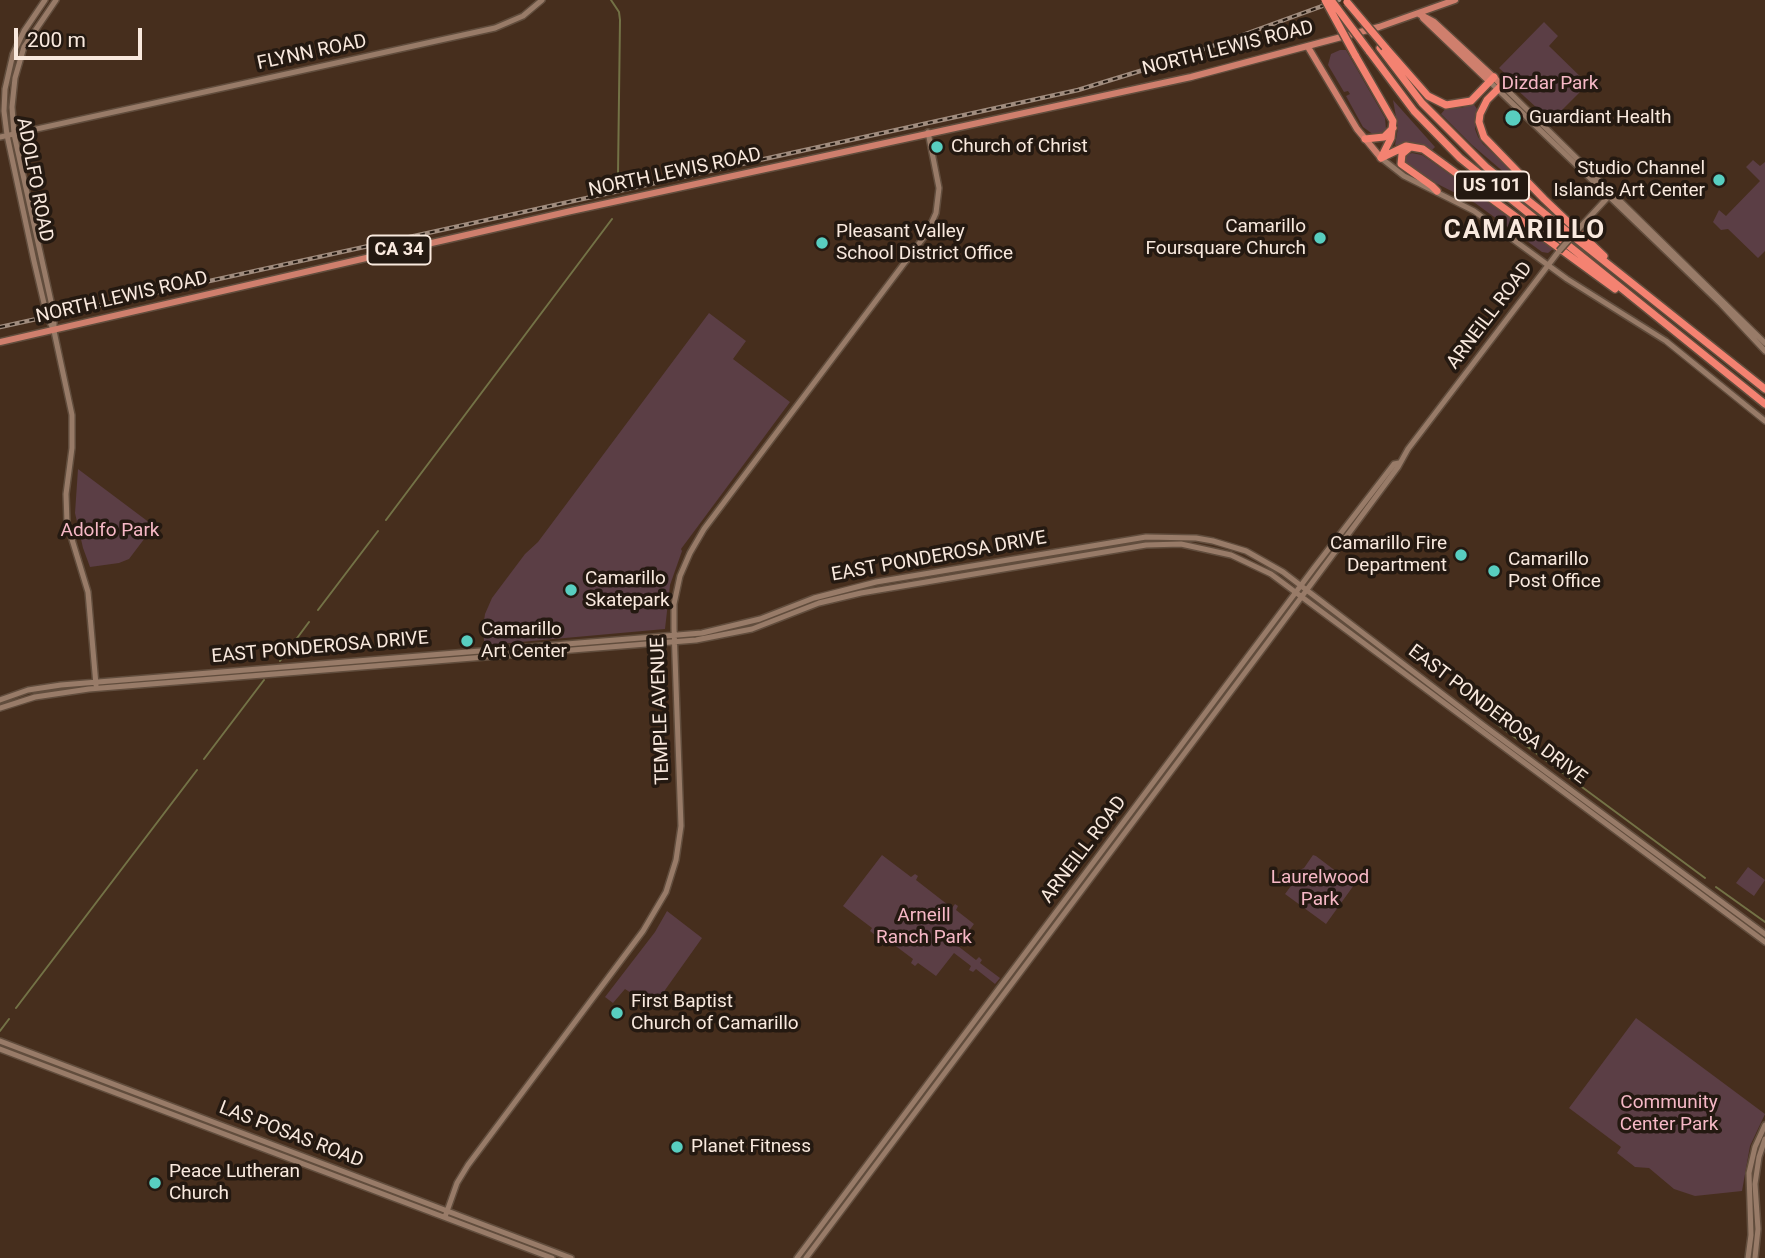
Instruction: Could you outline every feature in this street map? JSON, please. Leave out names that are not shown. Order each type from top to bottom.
[{"type":"highway","points":[[1325,0],[1390,115],[1393,127],[1391,138],[1381,158]]},
{"type":"highway","name":"US 101","points":[[1331,0],[1414,111],[1460,158],[1765,404]]},
{"type":"highway","points":[[1346,1],[1382,48],[1427,96],[1446,105],[1471,101],[1492,80]]},
{"type":"highway","name":"US 101","points":[[1382,48],[1422,103],[1460,144],[1765,389]]},
{"type":"highway","points":[[1500,87],[1480,114],[1479,122],[1484,137],[1628,280]]},
{"type":"highway","points":[[1365,139],[1380,139],[1393,127]]},
{"type":"highway","points":[[1413,146],[1403,153],[1401,164],[1437,191]]},
{"type":"highway","points":[[1381,158],[1400,148],[1413,146],[1423,149],[1606,284],[1635,301]]},
{"type":"main road","name":"ADOLFO ROAD","points":[[46,0],[24,31],[10,65],[4,103],[3,136],[47,316],[54,331]]},
{"type":"main road","name":"ADOLFO ROAD","points":[[56,0],[31,35],[18,66],[12,107],[14,134],[54,315],[54,331],[73,429],[66,485],[67,523],[88,592],[96,685]]},
{"type":"main road","name":"FLYNN ROAD","points":[[3,136],[495,27],[523,16],[542,0]]},
{"type":"main road","name":"CA 34","points":[[1419,14],[1455,0]]},
{"type":"main road","name":"NORTH LEWIS ROAD","points":[[0,342],[382,253],[1191,77],[1308,47],[1419,14]]},
{"type":"main road","points":[[1419,14],[1445,42],[1500,87],[1721,304],[1765,351]]},
{"type":"main road","points":[[1308,47],[1365,139],[1381,158],[1404,176],[1474,211],[1548,266],[1666,341],[1765,421]]},
{"type":"main road","points":[[1500,87],[1589,180],[1610,195],[1765,343]]},
{"type":"main road","name":"TEMPLE AVENUE","points":[[446,1214],[457,1183],[468,1165],[643,932],[662,901],[679,848],[681,818],[674,638],[677,587],[696,542],[930,228],[937,207],[939,188],[929,132]]},
{"type":"main road","name":"ARNEILL ROAD","points":[[797,1258],[1298,594],[1398,467],[1554,257],[1610,195]]},
{"type":"main road","name":"EAST PONDEROSA DRIVE","points":[[674,638],[730,628],[854,586],[1146,537],[1174,536],[1213,541],[1261,558],[1765,933]]},
{"type":"main road","name":"EAST PONDEROSA DRIVE","points":[[0,700],[43,687],[726,636],[820,603],[874,590],[1146,545],[1181,544],[1211,549],[1257,565],[1765,942]]},
{"type":"main road","points":[[1211,549],[1217,545],[1228,546]]},
{"type":"main road","name":"ARNEILL ROAD","points":[[806,1258],[1298,594]]},
{"type":"main road","name":"EAST PONDEROSA DRIVE","points":[[0,708],[48,694],[96,685]]},
{"type":"main road","name":"LAS POSAS ROAD","points":[[0,1041],[446,1214],[552,1258]]},
{"type":"main road","name":"LAS POSAS ROAD","points":[[0,1049],[571,1258]]},
{"type":"main road","points":[[1748,1258],[1751,1235],[1749,1173],[1755,1147],[1765,1125]]},
{"type":"main road","points":[[1755,1258],[1758,1229],[1755,1184],[1765,1139]]},
{"type":"green space","name":"Dizdar Park","points":[[1544,22],[1558,36],[1549,46],[1588,84],[1551,121],[1512,85],[1514,82],[1499,68]]},
{"type":"green space","points":[[1346,50],[1385,118],[1386,129],[1380,135],[1374,135],[1363,127],[1346,96],[1350,94],[1348,91],[1344,92],[1328,65],[1331,54]]},
{"type":"green space","points":[[1393,100],[1435,147],[1432,150],[1415,143],[1395,145],[1398,128]]},
{"type":"green space","points":[[1473,103],[1477,109],[1475,129],[1478,137],[1510,169],[1506,174],[1441,114],[1446,108],[1462,108]]},
{"type":"green space","points":[[1412,153],[1422,155],[1434,163],[1553,249],[1548,253],[1542,252],[1475,203],[1408,169],[1404,160]]},
{"type":"green space","points":[[1753,160],[1760,166],[1765,162],[1765,251],[1758,258],[1728,229],[1721,230],[1713,222],[1719,210],[1726,216],[1760,181],[1746,167]]},
{"type":"green space","points":[[709,313],[746,341],[733,359],[790,402],[681,549],[670,585],[665,629],[487,645],[483,628],[485,614],[492,598],[525,554],[538,542]]},
{"type":"green space","name":"Adolfo Park","points":[[78,469],[154,526],[129,559],[90,567],[75,513]]},
{"type":"green space","name":"Arneill Ranch Park","points":[[882,855],[911,877],[915,874],[918,876],[916,880],[952,908],[955,904],[958,906],[956,910],[974,924],[958,946],[976,960],[979,957],[982,960],[980,963],[1000,978],[995,984],[976,969],[973,972],[969,970],[971,966],[954,953],[936,976],[918,963],[915,966],[911,963],[913,959],[877,932],[875,935],[870,931],[872,928],[843,906]]},
{"type":"green space","name":"Laurelwood Park","points":[[1313,855],[1354,885],[1326,924],[1285,894],[1296,879],[1295,872],[1304,868]]},
{"type":"green space","points":[[1748,867],[1765,880],[1754,896],[1736,883]]},
{"type":"green space","points":[[667,911],[702,938],[653,1007],[625,989],[613,1003],[605,997],[655,932]]},
{"type":"green space","name":"Community Center Park","points":[[1636,1018],[1765,1114],[1750,1146],[1742,1191],[1695,1196],[1674,1189],[1649,1168],[1635,1167],[1617,1153],[1621,1147],[1569,1108]]},
{"type":"waterway","points":[[611,0],[619,12],[620,20],[618,174]]},
{"type":"waterway","points":[[386,520],[612,219]]},
{"type":"waterway","points":[[318,610],[378,531]]},
{"type":"waterway","points":[[280,661],[309,622]]},
{"type":"waterway","points":[[204,759],[264,680]]},
{"type":"waterway","points":[[1494,722],[1705,878]]},
{"type":"waterway","points":[[16,1008],[197,770]]},
{"type":"waterway","points":[[1716,887],[1765,922]]},
{"type":"waterway","points":[[0,1031],[9,1019]]},
{"type":"railway","points":[[0,327],[1078,90],[1163,64],[1339,0]]},
{"type":"place","name":"Guardiant Health","points":[[1513,118]]},
{"type":"place","name":"Church of Christ","points":[[937,147]]},
{"type":"place","name":"Studio Channel Islands Art Center","points":[[1719,180]]},
{"type":"place","name":"Camarillo Foursquare Church","points":[[1320,238]]},
{"type":"place","name":"Pleasant Valley School District Office","points":[[822,243]]},
{"type":"place","name":"Camarillo Fire Department","points":[[1461,555]]},
{"type":"place","name":"Camarillo Post Office","points":[[1494,571]]},
{"type":"place","name":"Camarillo Skatepark","points":[[571,590]]},
{"type":"place","name":"Camarillo Art Center","points":[[467,641]]},
{"type":"place","name":"First Baptist Church of Camarillo","points":[[617,1013]]},
{"type":"place","name":"Planet Fitness","points":[[677,1147]]},
{"type":"place","name":"Peace Lutheran Church","points":[[155,1183]]},
{"type":"district","name":"CAMARILLO","points":[[1525,231]]}]
